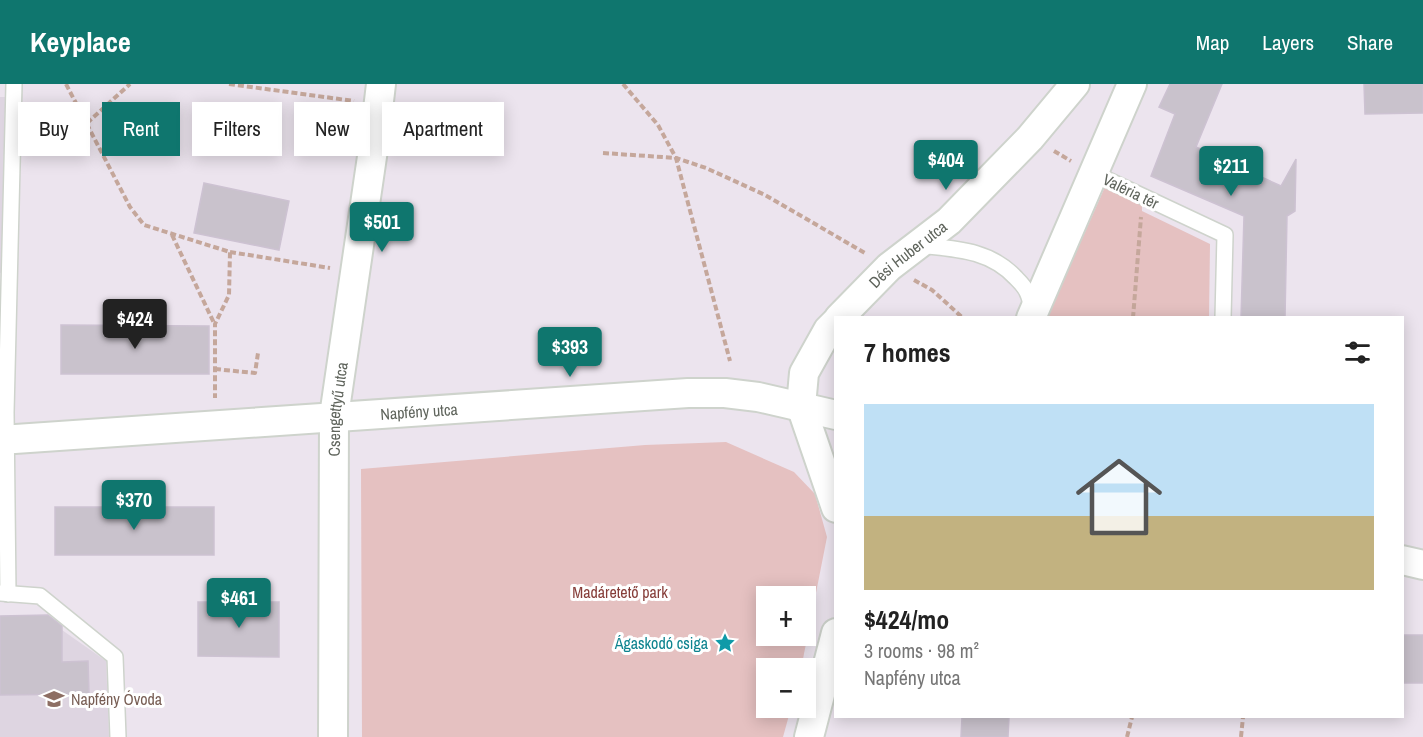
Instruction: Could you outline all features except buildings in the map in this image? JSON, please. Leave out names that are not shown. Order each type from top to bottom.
[{"type":"street","name":"Dési Huber utca","points":[[841,316],[889,267],[949,222],[1030,138],[1075,84]]},
{"type":"street","points":[[1032,316],[1132,84]]},
{"type":"street","name":"Csengettyű utca","points":[[333,737],[334,416],[380,94]]},
{"type":"street","points":[[834,324],[828,330],[804,373],[801,406],[834,502]]},
{"type":"street","name":"Napfény utca","points":[[3,440],[688,393],[725,393],[758,397],[834,414]]},
{"type":"street","points":[[1404,560],[1423,565]]},
{"type":"street","points":[[809,737],[834,641]]},
{"type":"lane","points":[[9,85],[3,440],[4,594],[40,596],[115,657],[118,737]]},
{"type":"lane","name":"Valéria tér","points":[[1094,173],[1225,235],[1223,316]]},
{"type":"lane","points":[[917,244],[962,250],[988,257],[1001,264],[1027,290],[1032,316]]},
{"type":"path","points":[[66,84],[76,102]]},
{"type":"path","points":[[90,120],[130,84]]},
{"type":"path","points":[[229,84],[380,94]]},
{"type":"path","points":[[623,84],[658,125],[676,158],[730,361]]},
{"type":"path","points":[[90,129],[130,207],[144,225],[230,252],[356,272]]},
{"type":"path","points":[[1030,138],[1094,173]]},
{"type":"path","points":[[603,153],[676,158],[706,168],[765,195],[932,290],[961,316]]},
{"type":"path","points":[[1133,316],[1142,197]]},
{"type":"path","points":[[172,234],[215,324],[215,425]]},
{"type":"path","points":[[215,324],[229,295],[230,252]]},
{"type":"path","points":[[215,369],[255,373],[258,353]]},
{"type":"path","points":[[1127,737],[1132,718]]},
{"type":"path","points":[[1241,737],[1243,718]]},
{"type":"shaded area","points":[[0,97],[6,97],[5,273],[0,273]]},
{"type":"shaded area","name":"Napfény Óvoda","points":[[52,623],[106,661],[109,737],[0,737],[0,624]]},
{"type":"green space","points":[[1108,180],[1142,197],[1142,211],[1210,244],[1209,316],[1048,316]]},
{"type":"green space","name":"Madáretető park","points":[[726,442],[794,472],[815,494],[827,537],[816,593],[816,586],[756,586],[756,646],[806,646],[803,658],[756,658],[756,718],[788,718],[783,737],[362,737],[361,469],[645,445]]},
{"type":"place","name":"Ágaskodó csiga","points":[[725,643]]},
{"type":"place","name":"Napfény Óvoda","points":[[54,699]]}]
